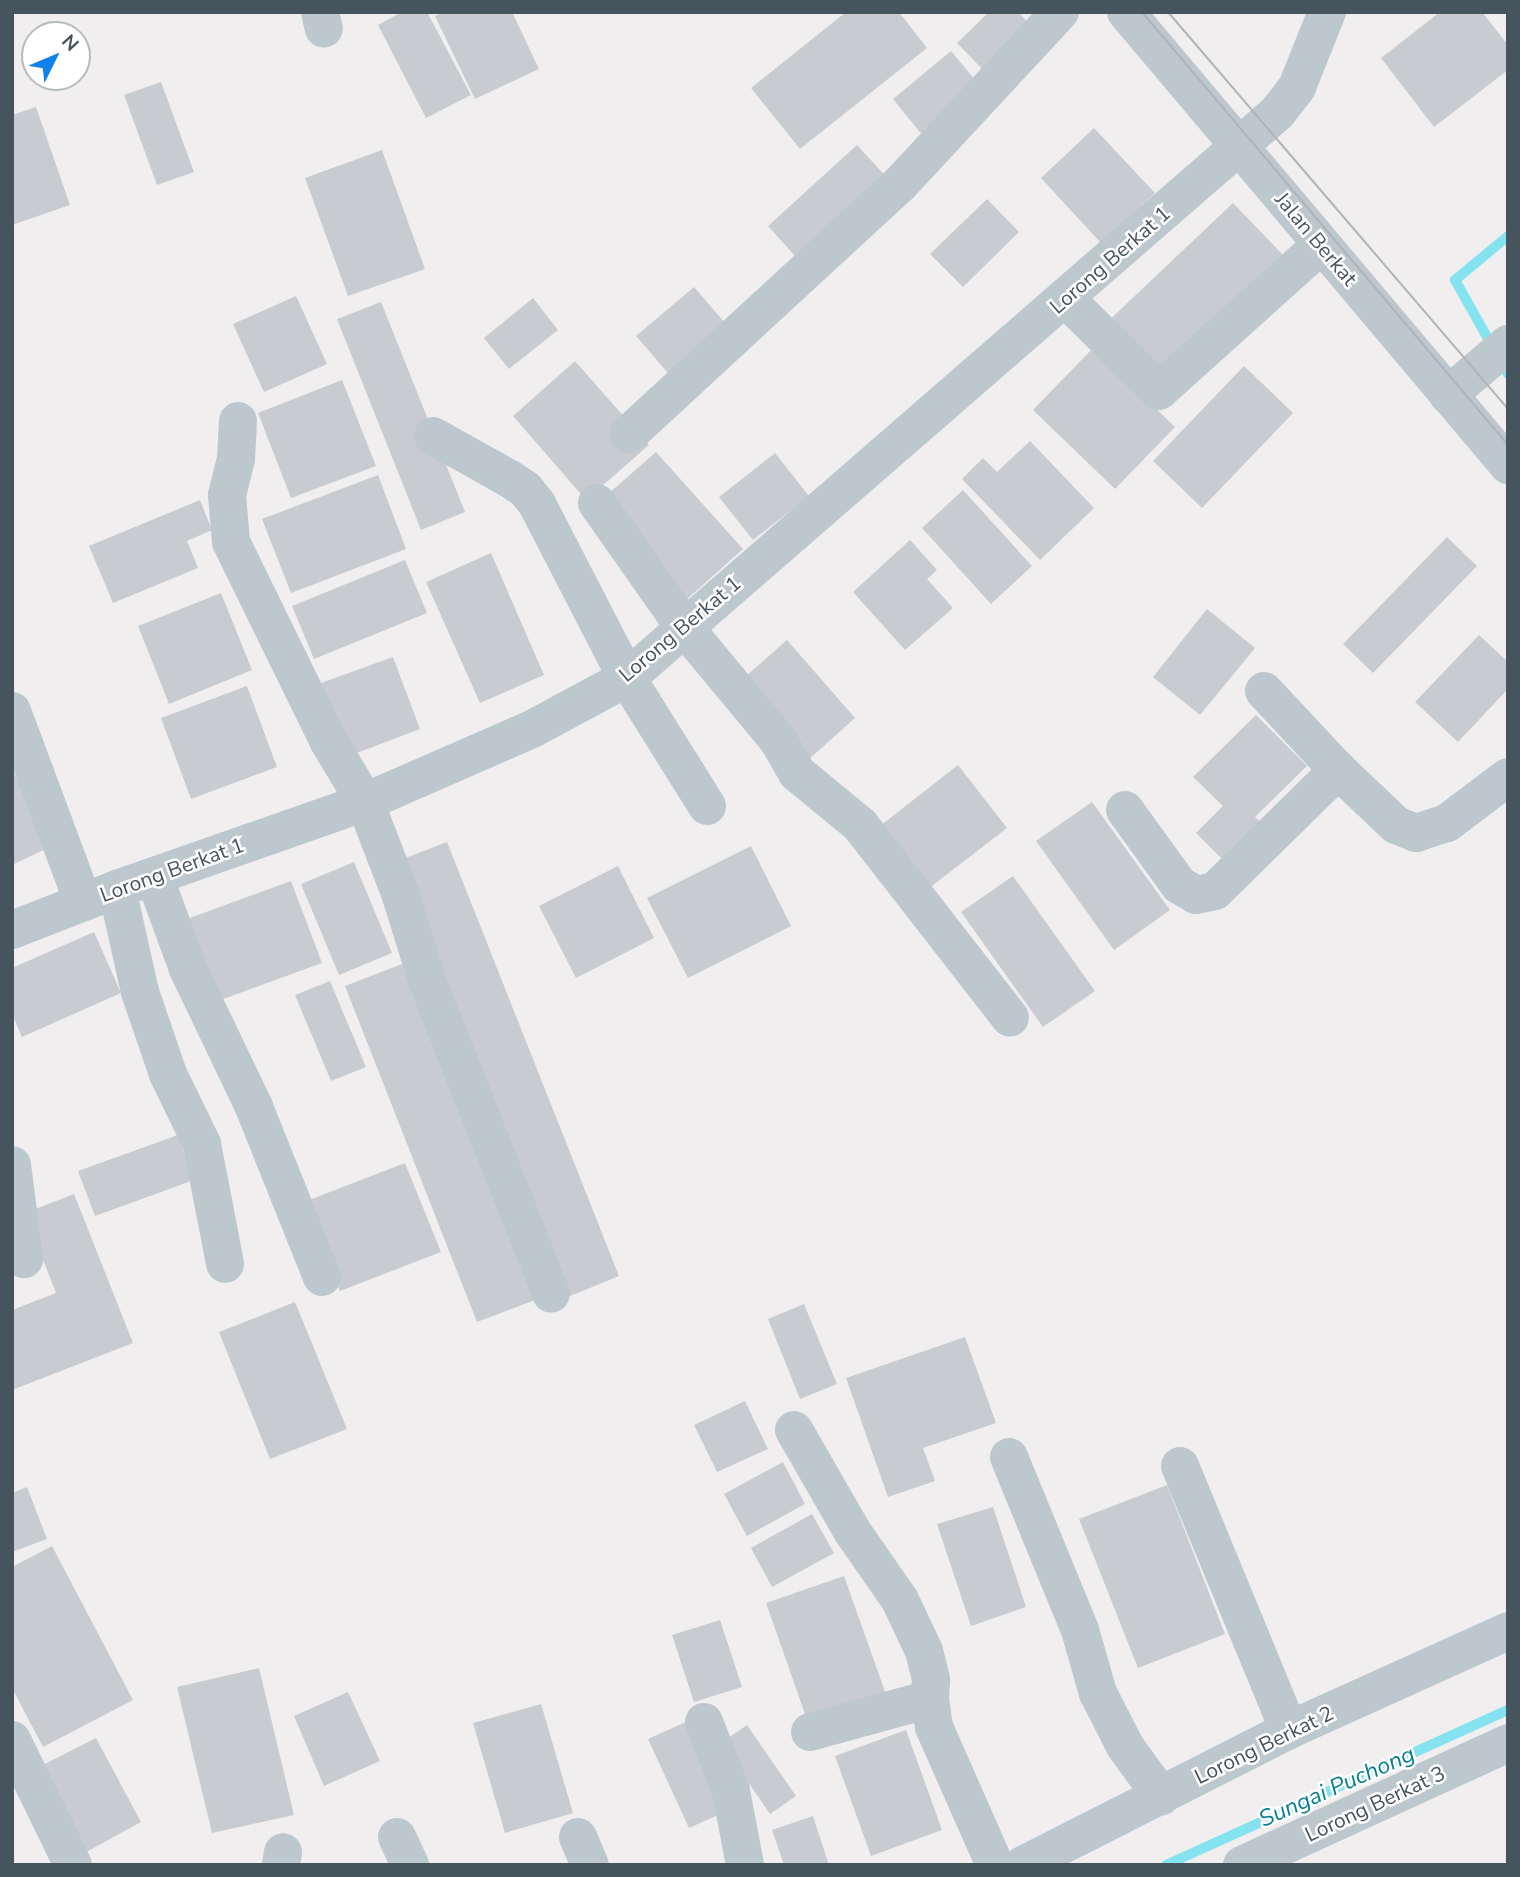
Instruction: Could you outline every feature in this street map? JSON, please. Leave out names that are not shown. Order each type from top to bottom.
[{"type":"street","points":[[629,434],[900,184],[1060,12]]},
{"type":"street","name":"Jalan Berkat","points":[[1126,12],[1321,245],[1460,384],[1508,465]]},
{"type":"street","name":"Lorong Berkat 1","points":[[12,930],[100,895],[365,802],[534,728],[627,678],[1277,113],[1297,87],[1327,12]]},
{"type":"street","points":[[1065,299],[1159,391],[1321,245]]},
{"type":"street","points":[[1460,384],[1508,344]]},
{"type":"street","points":[[238,421],[236,459],[227,495],[231,542],[329,742],[365,802],[401,896],[428,984],[551,1293]]},
{"type":"street","points":[[433,436],[510,479],[524,489],[537,504],[627,678],[707,806]]},
{"type":"street","points":[[597,503],[685,628],[778,740],[797,773],[860,825],[1010,1018]]},
{"type":"street","points":[[1264,691],[1364,798],[1396,825],[1416,833],[1447,823],[1508,777]]},
{"type":"street","points":[[12,711],[100,895],[140,992],[168,1074],[202,1144],[225,1264]]},
{"type":"street","points":[[1125,810],[1179,885],[1196,895],[1215,891],[1338,770]]},
{"type":"street","points":[[154,876],[188,969],[254,1107],[323,1277]]},
{"type":"street","points":[[12,1164],[24,1259]]},
{"type":"street","points":[[794,1430],[852,1531],[900,1600],[924,1651],[931,1680],[930,1699],[934,1727],[995,1865]]},
{"type":"street","points":[[1009,1457],[1080,1630],[1098,1693],[1125,1746],[1161,1796]]},
{"type":"street","points":[[1180,1466],[1289,1730]]},
{"type":"street","name":"Lorong Berkat 2","points":[[1023,1865],[1289,1730],[1508,1631]]},
{"type":"street","points":[[810,1732],[930,1699]]},
{"type":"street","points":[[704,1721],[731,1791],[745,1865]]},
{"type":"street","points":[[12,1740],[73,1865]]},
{"type":"street","name":"Lorong Berkat 3","points":[[1242,1865],[1290,1855],[1508,1743]]},
{"type":"building","points":[[402,12],[427,12],[471,95],[426,118],[378,25]]},
{"type":"building","points":[[443,12],[512,12],[539,69],[475,99],[435,16]]},
{"type":"building","points":[[846,12],[899,12],[927,48],[800,149],[751,88]]},
{"type":"building","points":[[989,12],[1018,12],[1035,30],[989,76],[957,43]]},
{"type":"building","points":[[1440,12],[1482,12],[1508,45],[1508,70],[1434,127],[1381,58]]},
{"type":"building","points":[[951,51],[986,93],[928,142],[893,99]]},
{"type":"building","points":[[161,82],[194,172],[157,185],[124,95]]},
{"type":"building","points":[[36,107],[70,205],[12,225],[12,115]]},
{"type":"building","points":[[1094,128],[1155,193],[1101,243],[1041,178]]},
{"type":"building","points":[[857,145],[903,195],[814,277],[768,226]]},
{"type":"building","points":[[382,150],[425,269],[348,296],[305,178]]},
{"type":"building","points":[[987,199],[1019,232],[963,287],[930,254]]},
{"type":"building","points":[[1233,203],[1286,258],[1156,381],[1103,326]]},
{"type":"building","points":[[694,287],[743,344],[686,394],[636,336]]},
{"type":"building","points":[[296,296],[327,364],[264,392],[233,324]]},
{"type":"building","points":[[533,298],[558,330],[509,369],[484,338]]},
{"type":"building","points":[[381,302],[465,512],[421,530],[337,319]]},
{"type":"building","points":[[1093,348],[1175,427],[1115,489],[1033,410]]},
{"type":"building","points":[[575,361],[649,445],[586,500],[513,416]]},
{"type":"building","points":[[1244,366],[1293,413],[1202,508],[1153,461]]},
{"type":"building","points":[[342,380],[376,466],[291,498],[258,413]]},
{"type":"building","points":[[1030,441],[1094,508],[1040,560],[962,479],[983,458],[997,472]]},
{"type":"building","points":[[656,452],[743,549],[686,600],[599,502]]},
{"type":"building","points":[[775,453],[809,496],[753,540],[719,497]]},
{"type":"building","points":[[378,475],[406,549],[291,593],[262,519]]},
{"type":"building","points":[[963,490],[1032,566],[991,604],[922,528]]},
{"type":"building","points":[[200,500],[212,530],[187,541],[198,568],[113,603],[89,546]]},
{"type":"building","points":[[1447,537],[1477,566],[1373,673],[1343,644]]},
{"type":"building","points":[[910,540],[937,570],[927,579],[953,608],[905,650],[853,592]]},
{"type":"building","points":[[491,553],[544,675],[480,703],[426,582]]},
{"type":"building","points":[[405,560],[427,613],[314,659],[292,606]]},
{"type":"building","points":[[221,593],[252,670],[169,704],[138,626]]},
{"type":"building","points":[[1207,609],[1255,648],[1200,715],[1153,677]]},
{"type":"building","points":[[1479,635],[1508,662],[1508,689],[1458,742],[1415,702]]},
{"type":"building","points":[[787,640],[855,718],[807,761],[738,683]]},
{"type":"building","points":[[393,657],[420,729],[349,756],[321,683]]},
{"type":"building","points":[[247,686],[277,767],[191,799],[161,718]]},
{"type":"building","points":[[1256,715],[1307,766],[1255,817],[1266,827],[1228,865],[1196,833],[1223,806],[1193,777]]},
{"type":"building","points":[[958,765],[1007,828],[928,889],[880,826]]},
{"type":"building","points":[[12,768],[50,847],[12,865]]},
{"type":"building","points":[[1092,802],[1170,910],[1114,950],[1036,841]]},
{"type":"building","points":[[447,842],[619,1276],[563,1299],[390,864]]},
{"type":"building","points":[[751,846],[791,926],[688,978],[647,898]]},
{"type":"building","points":[[354,862],[392,953],[339,975],[301,884]]},
{"type":"building","points":[[618,866],[654,938],[576,978],[539,906]]},
{"type":"building","points":[[1013,876],[1095,991],[1043,1027],[961,912]]},
{"type":"building","points":[[291,881],[322,963],[218,1001],[187,919]]},
{"type":"building","points":[[94,932],[121,993],[22,1037],[12,1014],[12,968]]},
{"type":"building","points":[[402,964],[535,1300],[477,1322],[345,986]]},
{"type":"building","points":[[330,981],[366,1067],[331,1081],[295,995]]},
{"type":"building","points":[[178,1135],[194,1180],[95,1216],[78,1171]]},
{"type":"building","points":[[405,1163],[441,1252],[340,1291],[304,1202]]},
{"type":"building","points":[[74,1194],[133,1343],[12,1390],[12,1310],[56,1293],[25,1213]]},
{"type":"building","points":[[295,1302],[347,1429],[270,1459],[219,1332]]},
{"type":"building","points":[[804,1304],[837,1384],[800,1399],[768,1319]]},
{"type":"building","points":[[965,1337],[996,1423],[923,1448],[935,1481],[888,1497],[846,1378]]},
{"type":"building","points":[[745,1401],[768,1449],[717,1472],[694,1425]]},
{"type":"building","points":[[783,1462],[805,1504],[747,1536],[724,1494]]},
{"type":"building","points":[[1167,1485],[1225,1634],[1138,1668],[1079,1519]]},
{"type":"building","points":[[27,1487],[47,1539],[12,1552],[12,1493]]},
{"type":"building","points":[[993,1507],[1026,1607],[971,1626],[937,1524]]},
{"type":"building","points":[[812,1514],[834,1553],[772,1587],[751,1548]]},
{"type":"building","points":[[52,1546],[133,1700],[43,1747],[12,1688],[12,1567]]},
{"type":"building","points":[[844,1576],[888,1700],[810,1728],[766,1603]]},
{"type":"building","points":[[720,1620],[742,1687],[694,1702],[672,1635]]},
{"type":"building","points":[[259,1668],[294,1815],[212,1833],[177,1687]]},
{"type":"building","points":[[348,1692],[380,1761],[324,1786],[294,1716]]},
{"type":"building","points":[[541,1704],[573,1813],[505,1833],[473,1723]]},
{"type":"building","points":[[688,1721],[729,1810],[689,1828],[648,1739]]},
{"type":"building","points":[[747,1725],[796,1796],[770,1814],[721,1743]]},
{"type":"building","points":[[906,1730],[942,1830],[871,1856],[835,1756]]},
{"type":"building","points":[[96,1738],[141,1822],[79,1856],[33,1770]]},
{"type":"building","points":[[813,1816],[829,1865],[784,1865],[772,1830]]},
{"type":"waterway","points":[[1508,236],[1455,280],[1508,374]]},
{"type":"waterway","name":"Sungai Puchong","points":[[1166,1865],[1508,1710]]},
{"type":"tram line","points":[[1142,12],[1508,445]]},
{"type":"tram line","points":[[1168,12],[1508,409]]}]
